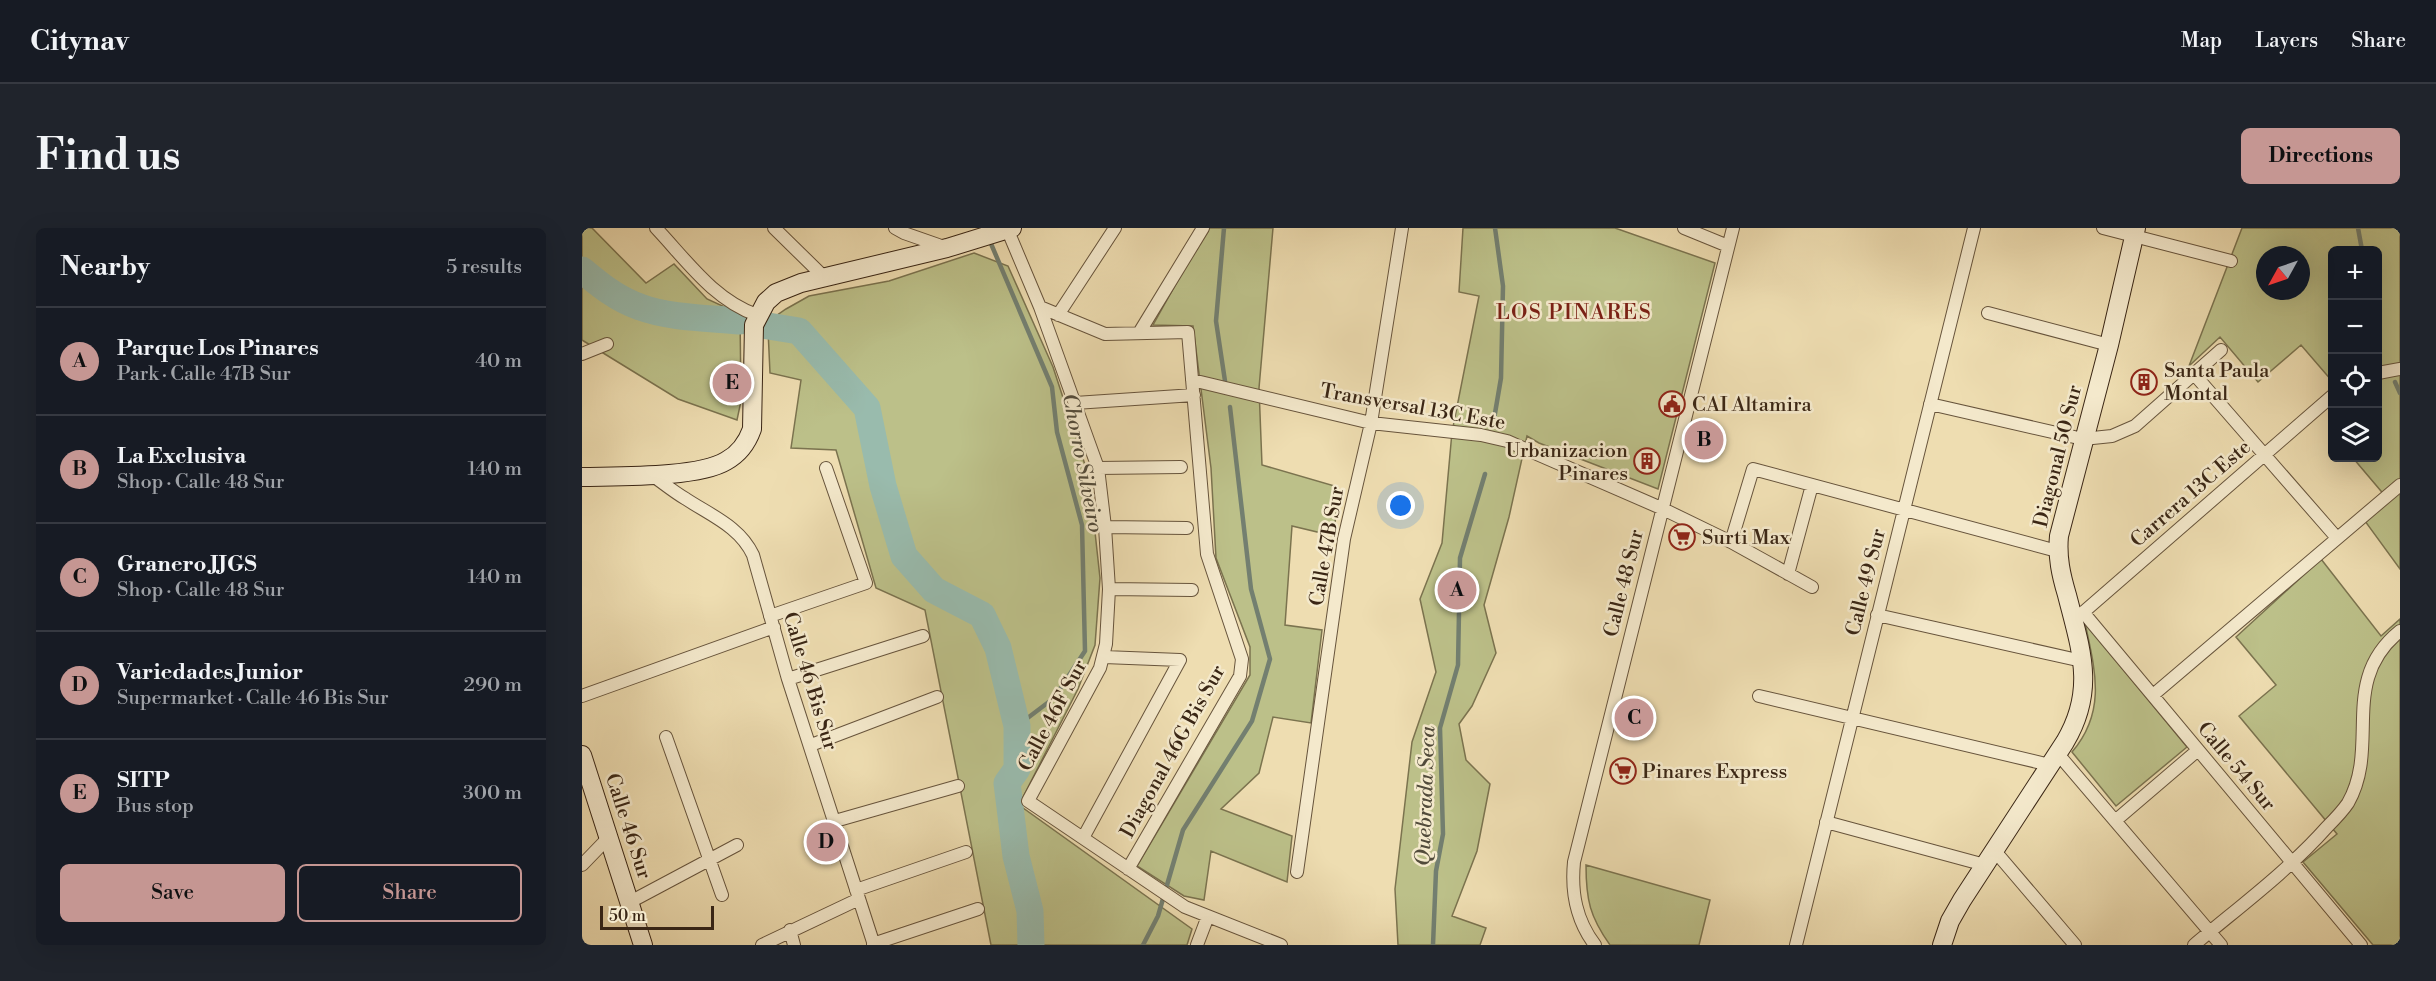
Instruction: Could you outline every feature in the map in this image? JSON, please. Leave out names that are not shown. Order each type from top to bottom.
[{"type":"street","points":[[656,228],[715,291],[735,306],[758,315]]},
{"type":"street","points":[[774,228],[824,277]]},
{"type":"street","points":[[895,228],[904,234],[947,248]]},
{"type":"street","points":[[1058,315],[1115,228]]},
{"type":"street","points":[[1040,307],[1105,334],[1138,333],[1203,228]]},
{"type":"street","name":"Calle 47B Sur","points":[[1297,872],[1344,539],[1371,423],[1402,228]]},
{"type":"street","points":[[1684,228],[1728,246]]},
{"type":"street","name":"Calle 48 Sur","points":[[1595,945],[1584,928],[1575,903],[1572,890],[1574,862],[1733,228]]},
{"type":"street","name":"Calle 49 Sur","points":[[1796,945],[1974,228]]},
{"type":"street","points":[[2103,228],[2135,232],[2231,261]]},
{"type":"street","points":[[582,477],[697,471],[718,465],[735,455],[748,439],[753,418],[752,333],[758,315],[776,293],[787,287],[824,277],[972,242],[1006,231]]},
{"type":"street","name":"Calle 46F Sur","points":[[1006,231],[1040,307],[1098,468],[1109,590],[1104,657],[1028,801],[1083,838]]},
{"type":"street","name":"Diagonal 50 Sur","points":[[1942,945],[1956,910],[2073,729],[2082,704],[2082,662],[2078,616],[2058,564],[2057,551],[2061,524],[2109,345],[2135,232]]},
{"type":"street","points":[[1988,313],[2109,345]]},
{"type":"street","name":"Diagonal 46G Bis Sur","points":[[1128,869],[1240,676],[1242,659],[1207,554],[1188,332],[1138,333]]},
{"type":"street","points":[[582,354],[607,344]]},
{"type":"street","points":[[1930,404],[2083,439],[2112,436],[2135,426],[2221,350]]},
{"type":"street","points":[[2382,372],[2397,370]]},
{"type":"street","points":[[2194,374],[2337,538]]},
{"type":"street","name":"Transversal 13C Este","points":[[1192,381],[1371,423],[1481,435],[1507,441],[1661,508],[1731,542],[1812,588]]},
{"type":"street","points":[[1075,403],[1194,395]]},
{"type":"street","name":"Carrera 13C Este","points":[[2078,616],[2328,399]]},
{"type":"street","points":[[1098,468],[1181,467]]},
{"type":"street","points":[[582,696],[866,583],[826,468]]},
{"type":"street","points":[[1731,542],[1753,469],[2057,551]]},
{"type":"street","name":"Calle 46 Bis Sur","points":[[651,474],[740,534],[753,555],[788,679],[873,944]]},
{"type":"street","points":[[1788,574],[1812,485]]},
{"type":"street","points":[[2152,695],[2400,485]]},
{"type":"street","points":[[1105,527],[1187,528]]},
{"type":"street","points":[[1109,590],[1192,590]]},
{"type":"street","points":[[1877,615],[2082,662]]},
{"type":"street","name":"Calle 54 Sur","points":[[2078,616],[2152,695],[2361,945]]},
{"type":"street","points":[[2194,945],[2292,862],[2343,810],[2352,795],[2360,762],[2365,685],[2375,658],[2390,639],[2400,631]]},
{"type":"street","points":[[788,679],[923,636]]},
{"type":"street","points":[[1104,657],[1180,660],[1083,838],[1178,902],[1281,945]]},
{"type":"street","points":[[1759,696],[1852,719],[2054,760],[2115,821],[2222,945]]},
{"type":"street","points":[[811,745],[937,697]]},
{"type":"street","points":[[666,737],[722,895]]},
{"type":"street","points":[[2115,821],[2198,750]]},
{"type":"street","name":"Calle 46 Sur","points":[[582,755],[643,945]]},
{"type":"street","points":[[835,821],[958,786]]},
{"type":"street","points":[[1826,822],[1990,857],[2075,945]]},
{"type":"street","points":[[582,865],[609,837]]},
{"type":"street","points":[[630,902],[737,845]]},
{"type":"street","points":[[762,945],[858,894],[966,852]]},
{"type":"street","points":[[873,944],[978,909]]},
{"type":"street","points":[[1197,945],[1208,916]]},
{"type":"street","points":[[790,930],[794,945]]},
{"type":"green space","points":[[582,228],[592,228],[646,283],[674,264],[707,299],[740,314],[741,401],[737,420],[678,399],[582,340]]},
{"type":"green space","points":[[1207,228],[1273,228],[1259,388],[1262,465],[1338,487],[1334,536],[1292,526],[1285,625],[1322,630],[1311,723],[1273,717],[1259,773],[1221,809],[1292,836],[1287,882],[1211,851],[1204,900],[1184,896],[1137,866],[1250,675],[1250,647],[1216,558],[1211,468],[1193,326],[1153,325]]},
{"type":"green space","points":[[1463,228],[1615,228],[1715,263],[1658,489],[1539,443],[1527,436],[1509,517],[1484,605],[1496,653],[1472,706],[1459,724],[1466,760],[1490,784],[1477,851],[1452,916],[1486,928],[1480,945],[1398,945],[1395,889],[1412,742],[1436,672],[1420,599],[1442,543],[1452,432],[1479,296],[1459,292]]},
{"type":"green space","points":[[2242,228],[2400,228],[2400,569],[2362,517],[2386,497],[2356,462],[2382,462],[2382,246],[2328,246],[2328,376],[2301,345],[2258,382],[2220,337],[2189,366]]},
{"type":"green space","points":[[974,253],[1008,266],[1053,367],[1089,477],[1100,578],[1095,645],[1078,689],[1019,805],[1192,929],[1187,945],[991,945],[925,610],[876,588],[836,450],[791,448],[801,380],[770,373],[768,330],[773,318],[809,296],[889,281]]},
{"type":"green space","points":[[2321,559],[2381,636],[2400,619],[2400,945],[2373,945],[2303,862],[2337,834],[2239,716],[2276,685],[2236,637]]},
{"type":"green space","points":[[2085,623],[2187,747],[2116,806],[2072,752],[2083,737],[2094,706],[2095,674]]},
{"type":"green space","points":[[1586,865],[1710,900],[1699,945],[1610,945],[1590,908]]},
{"type":"waterway","points":[[1224,228],[1216,321],[1225,381]]},
{"type":"waterway","name":"Quebrada Seca","points":[[1493,425],[1501,378],[1503,286],[1495,228]]},
{"type":"waterway","points":[[2358,228],[2361,246]]},
{"type":"waterway","name":"Chorro Silveiro","points":[[989,239],[1052,387],[1057,432],[1082,525],[1085,651],[1054,698],[1017,726]]},
{"type":"waterway","points":[[582,270],[616,296],[651,311],[740,321]]},
{"type":"waterway","points":[[768,326],[799,331],[867,408],[883,486],[904,556],[934,590],[982,615],[998,648],[1017,726],[1017,769],[1007,783],[1016,856],[1030,911],[1031,945]]},
{"type":"waterway","points":[[2395,382],[2400,393]]},
{"type":"waterway","points":[[1143,945],[1158,916],[1183,830],[1252,721],[1270,659],[1251,589],[1230,407]]},
{"type":"waterway","name":"Quebrada Seca","points":[[1433,945],[1436,871],[1443,834],[1440,728],[1458,665],[1460,558],[1485,474]]},
{"type":"place","name":"Santa Paula Montal","points":[[2144,382]]},
{"type":"place","name":"SITP","points":[[732,383]]},
{"type":"place","name":"CAI Altamira","points":[[1672,404]]},
{"type":"place","name":"La Exclusiva","points":[[1704,440]]},
{"type":"place","name":"Urbanizacion Pinares","points":[[1647,461]]},
{"type":"place","name":"Surti Max","points":[[1682,537]]},
{"type":"place","name":"Parque Los Pinares","points":[[1457,590]]},
{"type":"place","name":"Granero JJGS","points":[[1634,718]]},
{"type":"place","name":"Pinares Express","points":[[1623,771]]},
{"type":"place","name":"Variedades Junior","points":[[826,842]]},
{"type":"district","name":"LOS PINARES","points":[[1574,312]]}]
